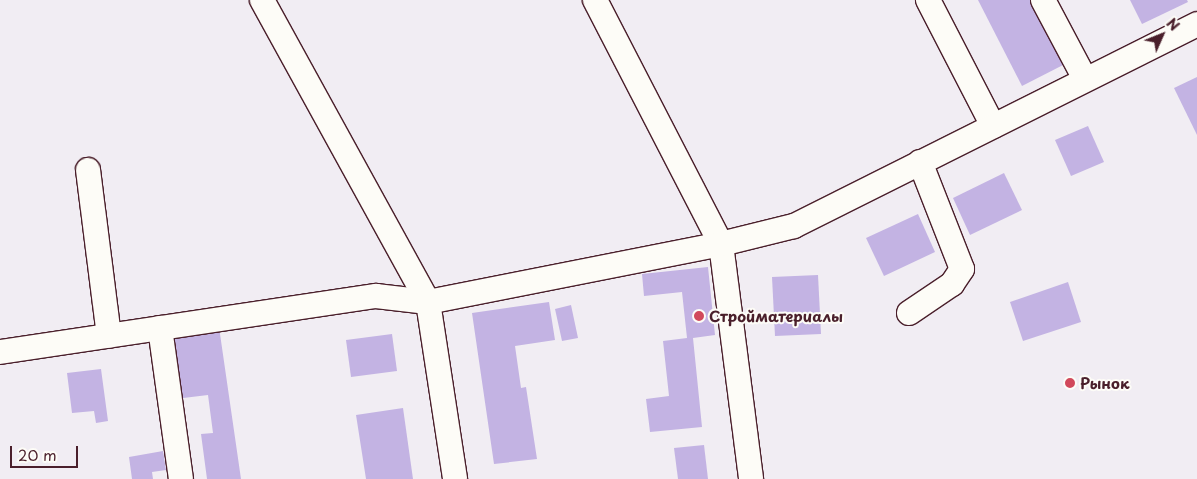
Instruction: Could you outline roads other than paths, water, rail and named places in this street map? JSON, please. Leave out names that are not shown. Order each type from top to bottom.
[{"type":"street","points":[[262,0],[428,302],[455,479]]},
{"type":"street","points":[[595,0],[721,244],[751,479]]},
{"type":"street","points":[[928,0],[993,126]]},
{"type":"street","points":[[1043,0],[1085,80]]},
{"type":"street","points":[[0,352],[376,296],[428,302],[721,244],[794,226],[1197,24]]},
{"type":"street","points":[[908,313],[952,284],[962,269],[920,162]]},
{"type":"street","points":[[88,170],[109,336]]},
{"type":"street","points":[[160,328],[181,479]]},
{"type":"place","name":"Стройматериалы","points":[[699,316]]},
{"type":"place","name":"Рынок","points":[[1070,383]]}]
